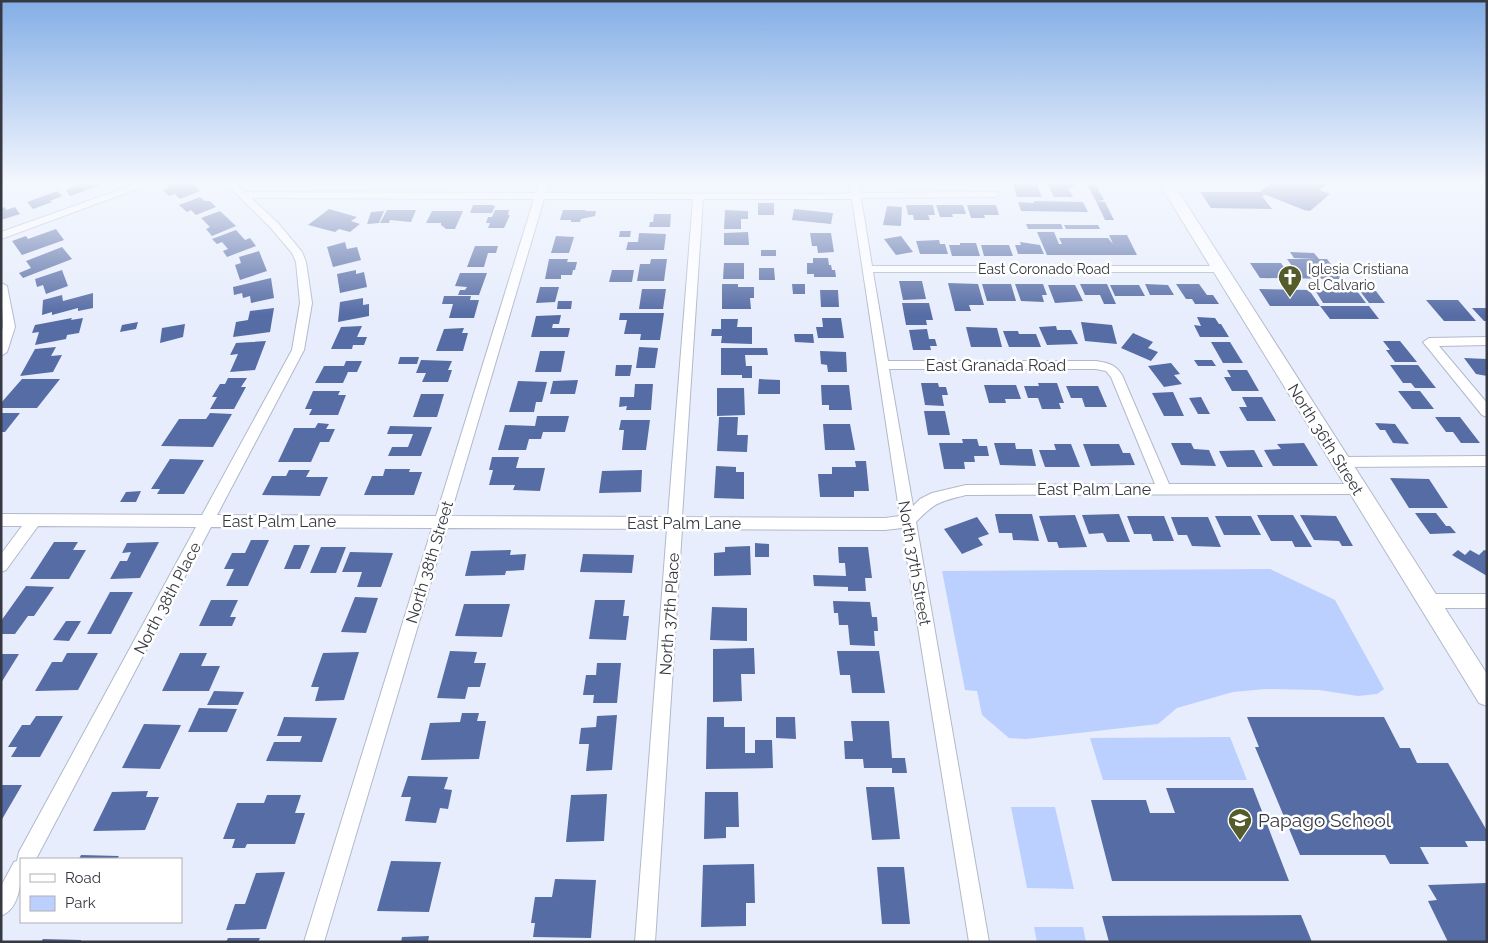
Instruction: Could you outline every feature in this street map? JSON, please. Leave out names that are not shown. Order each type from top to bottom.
[{"type":"main road","name":"North 36th Street","points":[[1194,227],[1487,695]]},
{"type":"street","points":[[1,236],[26,227]]},
{"type":"street","name":"North 38th Place","points":[[27,858],[298,350],[306,304],[297,252],[274,227]]},
{"type":"street","name":"North 38th Street","points":[[314,942],[532,227]]},
{"type":"street","name":"North 37th Place","points":[[645,942],[696,227]]},
{"type":"street","name":"North 37th Street","points":[[861,227],[908,521],[979,942]]},
{"type":"street","name":"East Coronado Road","points":[[868,269],[1220,269]]},
{"type":"street","points":[[1,286],[9,327],[1,352]]},
{"type":"street","points":[[1429,342],[1487,341]]},
{"type":"street","points":[[1429,342],[1487,412]]},
{"type":"street","name":"East Granada Road","points":[[883,365],[1096,365],[1110,368],[1116,375],[1164,489]]},
{"type":"street","points":[[1341,462],[1487,461]]},
{"type":"street","name":"East Palm Lane","points":[[1,520],[885,524],[908,521],[925,503],[937,497],[966,490],[1357,489]]},
{"type":"street","points":[[1,566],[34,520]]},
{"type":"street","points":[[1428,601],[1487,601]]},
{"type":"street","points":[[1,906],[20,871]]},
{"type":"green space","points":[[1270,569],[1335,600],[1384,689],[1377,694],[1358,696],[1319,690],[1266,689],[1233,692],[1177,708],[1158,724],[1026,739],[1009,738],[982,715],[977,691],[965,690],[942,571]]},
{"type":"green space","points":[[1230,737],[1247,780],[1103,780],[1090,738]]},
{"type":"green space","points":[[1011,807],[1055,807],[1074,889],[1027,888]]},
{"type":"green space","points":[[1034,927],[1083,927],[1086,942],[1037,942]]},
{"type":"building","points":[[210,227],[234,227],[212,236],[206,229]]},
{"type":"building","points":[[316,227],[356,227],[350,232],[339,229],[335,232]]},
{"type":"building","points":[[444,227],[456,227],[455,229],[446,229]]},
{"type":"building","points":[[488,227],[504,227],[504,228]]},
{"type":"building","points":[[724,227],[741,227],[741,229],[724,229]]},
{"type":"building","points":[[1027,227],[1062,227],[1063,229],[1028,229]]},
{"type":"building","points":[[1065,227],[1099,227],[1100,229],[1066,229]]},
{"type":"building","points":[[56,229],[64,240],[22,255],[12,241],[26,236],[28,239]]},
{"type":"building","points":[[236,230],[245,240],[250,238],[256,246],[227,257],[223,251],[228,249],[222,242],[217,244],[212,239]]},
{"type":"building","points":[[620,231],[631,231],[630,237],[619,237]]},
{"type":"building","points":[[748,232],[749,245],[724,245],[724,233]]},
{"type":"building","points":[[1037,232],[1054,232],[1059,244],[1062,244],[1059,238],[1108,238],[1113,244],[1109,235],[1127,235],[1137,255],[1047,255]]},
{"type":"building","points":[[639,233],[666,234],[664,250],[626,250],[628,242],[638,242]]},
{"type":"building","points":[[810,233],[831,233],[834,252],[818,253],[817,246],[812,246]]},
{"type":"building","points":[[556,236],[574,237],[569,253],[551,253]]},
{"type":"building","points":[[901,236],[913,252],[896,255],[884,239]]},
{"type":"building","points":[[939,240],[940,244],[945,244],[948,254],[920,254],[916,241]]},
{"type":"building","points":[[345,242],[347,249],[357,247],[361,260],[333,267],[327,247]]},
{"type":"building","points":[[1020,242],[1040,245],[1044,254],[1018,254],[1015,245],[1021,245]]},
{"type":"building","points":[[960,243],[976,243],[980,256],[952,256],[949,245],[960,245]]},
{"type":"building","points":[[981,245],[1009,245],[1013,256],[984,256]]},
{"type":"building","points":[[475,246],[498,246],[496,253],[488,253],[484,267],[467,267]]},
{"type":"building","points":[[62,247],[72,259],[23,278],[19,273],[31,268],[26,261]]},
{"type":"building","points":[[761,250],[776,250],[776,256],[761,256]]},
{"type":"building","points":[[259,251],[267,271],[240,280],[235,265],[241,263],[239,257]]},
{"type":"building","points":[[1290,252],[1314,253],[1319,259],[1327,259],[1342,279],[1260,278],[1250,263],[1281,263],[1283,266],[1292,266],[1287,259],[1316,259],[1294,258]]},
{"type":"building","points":[[813,258],[828,258],[829,265],[831,265],[832,270],[835,270],[836,277],[814,277],[814,274],[807,274],[807,263],[813,263]]},
{"type":"building","points":[[549,259],[568,259],[567,262],[577,262],[575,270],[573,270],[572,275],[561,275],[561,279],[545,279]]},
{"type":"building","points":[[651,259],[667,259],[664,281],[637,281],[640,264],[650,264]]},
{"type":"building","points":[[724,263],[744,263],[744,279],[723,279]]},
{"type":"building","points":[[759,268],[774,268],[775,280],[759,280]]},
{"type":"building","points":[[62,270],[68,286],[46,294],[43,285],[37,287],[35,279]]},
{"type":"building","points":[[356,270],[356,274],[364,272],[367,287],[340,293],[337,274]]},
{"type":"building","points":[[612,270],[634,270],[632,282],[609,282]]},
{"type":"building","points":[[460,273],[487,273],[479,295],[458,295],[460,290],[465,290],[467,287],[455,286]]},
{"type":"building","points":[[271,278],[274,298],[251,303],[250,296],[243,298],[242,293],[234,295],[233,287]]},
{"type":"building","points":[[899,281],[922,281],[926,299],[903,300]]},
{"type":"building","points":[[948,283],[978,284],[984,305],[969,305],[971,311],[955,311]]},
{"type":"building","points":[[722,284],[754,287],[754,298],[750,298],[751,309],[722,309]]},
{"type":"building","points":[[792,284],[805,284],[805,294],[793,294]]},
{"type":"building","points":[[982,284],[1011,284],[1016,301],[987,301]]},
{"type":"building","points":[[1015,284],[1043,284],[1047,295],[1042,295],[1044,302],[1021,301]]},
{"type":"building","points":[[1080,284],[1107,284],[1116,304],[1104,304],[1100,295],[1085,295]]},
{"type":"building","points":[[1145,284],[1168,285],[1174,295],[1150,295]]},
{"type":"building","points":[[1176,284],[1199,284],[1207,295],[1213,295],[1219,304],[1195,304],[1192,299],[1186,299]]},
{"type":"building","points":[[1048,285],[1075,285],[1083,301],[1055,303]]},
{"type":"building","points":[[1110,285],[1139,285],[1145,296],[1115,296]]},
{"type":"building","points":[[540,287],[559,287],[555,302],[536,303]]},
{"type":"building","points":[[642,289],[666,289],[663,309],[639,309]]},
{"type":"building","name":"Iglesia Cristiana el Calvario","points":[[1259,289],[1309,290],[1320,306],[1270,306]]},
{"type":"building","points":[[820,290],[838,290],[839,307],[821,307]]},
{"type":"building","points":[[1315,290],[1357,291],[1366,303],[1323,303]]},
{"type":"building","points":[[1360,291],[1376,291],[1385,303],[1369,303]]},
{"type":"building","points":[[93,293],[93,308],[78,311],[78,308],[52,315],[52,312],[42,315],[43,300],[62,295],[63,301]]},
{"type":"building","points":[[444,296],[471,296],[470,300],[479,300],[474,318],[449,318],[453,304],[442,304]]},
{"type":"building","points":[[363,298],[363,305],[369,304],[369,316],[338,322],[340,302]]},
{"type":"building","points":[[1426,300],[1458,300],[1476,321],[1444,321]]},
{"type":"building","points":[[558,301],[572,301],[571,309],[557,309]]},
{"type":"building","points":[[902,303],[929,303],[933,320],[926,320],[927,325],[906,325]]},
{"type":"building","points":[[1320,306],[1369,306],[1379,319],[1330,319]]},
{"type":"building","points":[[274,308],[270,332],[233,337],[236,322],[248,320],[250,311]]},
{"type":"building","points":[[1472,308],[1487,308],[1487,321],[1484,321]]},
{"type":"building","points":[[620,313],[664,313],[660,340],[640,340],[641,334],[624,334],[627,320],[619,320]]},
{"type":"building","points":[[561,315],[559,324],[553,324],[552,328],[570,328],[568,337],[531,337],[536,316]]},
{"type":"building","points":[[1197,317],[1215,318],[1229,337],[1200,337],[1194,325],[1201,326]]},
{"type":"building","points":[[72,318],[71,320],[83,318],[79,333],[67,335],[66,339],[35,345],[39,332],[32,333],[35,325]]},
{"type":"building","points":[[822,318],[841,318],[844,338],[818,338],[816,327],[823,327]]},
{"type":"building","points":[[721,319],[738,319],[737,327],[752,327],[752,344],[721,343],[722,336],[711,336],[712,329],[721,329]]},
{"type":"building","points":[[138,322],[136,329],[120,332],[122,325]]},
{"type":"building","points":[[1081,322],[1112,325],[1117,344],[1085,341]]},
{"type":"building","points":[[185,324],[183,337],[160,343],[162,328]]},
{"type":"building","points":[[362,326],[357,337],[367,337],[364,345],[353,345],[352,349],[331,349],[341,327]]},
{"type":"building","points":[[1056,326],[1057,330],[1071,330],[1078,344],[1047,345],[1039,327]]},
{"type":"building","points":[[966,327],[997,328],[1002,347],[971,347]]},
{"type":"building","points":[[464,328],[462,333],[468,333],[463,351],[436,351],[444,329]]},
{"type":"building","points":[[927,329],[929,339],[935,339],[937,346],[930,346],[931,350],[913,350],[909,330]]},
{"type":"building","points":[[1003,331],[1018,331],[1019,334],[1036,334],[1041,347],[1009,347]]},
{"type":"building","points":[[1133,333],[1153,342],[1148,348],[1158,352],[1151,361],[1121,348]]},
{"type":"building","points":[[794,334],[813,334],[814,343],[795,342]]},
{"type":"building","points":[[266,341],[255,370],[230,372],[238,354],[230,355],[236,343]]},
{"type":"building","points":[[1383,341],[1400,341],[1417,362],[1395,362],[1386,350],[1390,350]]},
{"type":"building","points":[[1211,342],[1230,342],[1243,363],[1223,363]]},
{"type":"building","points":[[56,347],[51,356],[62,355],[53,372],[20,376],[35,349]]},
{"type":"building","points":[[639,347],[658,348],[655,368],[636,368]]},
{"type":"building","points":[[721,348],[767,348],[768,355],[745,355],[746,366],[752,366],[752,378],[742,378],[742,375],[721,375]]},
{"type":"building","points":[[540,351],[565,351],[561,372],[535,372]]},
{"type":"building","points":[[820,351],[846,352],[847,372],[828,372],[827,365],[821,364]]},
{"type":"building","points":[[400,357],[419,357],[417,364],[398,364]]},
{"type":"building","points":[[1464,358],[1487,359],[1487,376],[1476,374]]},
{"type":"building","points":[[421,360],[452,361],[448,370],[452,370],[448,382],[422,382],[426,373],[416,373]]},
{"type":"building","points":[[1194,360],[1212,360],[1216,366],[1198,366]]},
{"type":"building","points":[[346,361],[362,361],[357,372],[348,372],[343,383],[315,383],[324,366],[344,366]]},
{"type":"building","points":[[1171,363],[1180,374],[1174,375],[1182,384],[1164,387],[1148,366]]},
{"type":"building","points":[[616,365],[632,365],[630,376],[615,376]]},
{"type":"building","points":[[1390,365],[1418,365],[1436,388],[1415,388],[1411,383],[1403,383]]},
{"type":"building","points":[[1227,370],[1247,370],[1259,391],[1232,391],[1224,377],[1231,377]]},
{"type":"building","points":[[228,378],[247,378],[241,387],[246,387],[234,409],[210,409],[217,397],[212,397],[220,384],[225,384]]},
{"type":"building","points":[[22,379],[60,379],[37,408],[1,408],[1,403]]},
{"type":"building","points":[[759,379],[780,380],[780,394],[758,394]]},
{"type":"building","points":[[578,380],[575,394],[550,394],[553,381]]},
{"type":"building","points":[[518,381],[547,382],[542,402],[536,402],[534,412],[509,412]]},
{"type":"building","points":[[921,383],[938,383],[939,387],[946,387],[948,395],[942,395],[944,406],[925,405]]},
{"type":"building","points":[[1038,383],[1057,383],[1064,403],[1059,403],[1061,409],[1042,409],[1038,398],[1028,398],[1024,386],[1039,386]]},
{"type":"building","points":[[635,384],[653,384],[651,410],[626,410],[627,406],[619,407],[620,397],[634,397]]},
{"type":"building","points":[[821,385],[849,385],[852,410],[829,410],[829,405],[822,405]]},
{"type":"building","points":[[984,385],[1016,385],[1021,399],[1005,399],[1006,403],[989,403]]},
{"type":"building","points":[[1066,386],[1098,386],[1107,407],[1085,407],[1082,398],[1071,398]]},
{"type":"building","points":[[717,388],[744,388],[745,415],[717,416]]},
{"type":"building","points":[[313,391],[340,391],[338,395],[346,395],[338,415],[309,415],[312,409],[305,409]]},
{"type":"building","points":[[1398,391],[1420,391],[1434,409],[1412,409]]},
{"type":"building","points":[[1173,392],[1184,416],[1164,416],[1152,393]]},
{"type":"building","points":[[421,394],[444,394],[437,417],[413,417]]},
{"type":"building","points":[[1201,397],[1210,414],[1198,414],[1189,398]]},
{"type":"building","points":[[1242,397],[1262,397],[1276,421],[1247,421],[1239,407],[1247,407]]},
{"type":"building","points":[[924,411],[945,411],[950,435],[928,435]]},
{"type":"building","points":[[1,413],[20,413],[5,432],[1,432]]},
{"type":"building","points":[[210,413],[232,414],[213,447],[161,446],[179,419],[206,419]]},
{"type":"building","points":[[537,416],[569,416],[565,432],[543,432],[541,439],[529,439],[526,450],[498,450],[505,425],[535,426]]},
{"type":"building","points":[[719,417],[738,417],[737,435],[748,435],[747,452],[717,451]]},
{"type":"building","points":[[1435,417],[1460,417],[1480,443],[1461,443],[1453,432],[1446,432]]},
{"type":"building","points":[[621,420],[650,420],[646,450],[622,450],[624,430],[619,430]]},
{"type":"building","points":[[318,423],[329,424],[326,429],[335,429],[329,442],[320,442],[311,462],[278,462],[294,428],[315,428]]},
{"type":"building","points":[[1375,423],[1395,424],[1409,444],[1393,443],[1385,430],[1380,430]]},
{"type":"building","points":[[823,424],[850,424],[855,450],[825,450]]},
{"type":"building","points":[[390,426],[432,427],[421,456],[388,456],[392,447],[408,447],[413,434],[387,434]]},
{"type":"building","points":[[962,439],[977,439],[979,446],[987,446],[989,456],[974,456],[975,462],[964,462],[965,469],[944,469],[939,443],[963,443]]},
{"type":"building","points":[[994,443],[1015,443],[1016,449],[1032,449],[1036,466],[1000,465]]},
{"type":"building","points":[[1171,443],[1191,443],[1194,449],[1209,450],[1216,466],[1181,465]]},
{"type":"building","points":[[1304,443],[1318,466],[1273,466],[1264,450],[1281,449],[1277,444]]},
{"type":"building","points":[[1054,444],[1071,444],[1080,467],[1045,467],[1039,450],[1056,450]]},
{"type":"building","points":[[1083,444],[1119,444],[1123,453],[1130,453],[1135,465],[1091,466]]},
{"type":"building","points":[[1254,450],[1263,467],[1227,467],[1219,451]]},
{"type":"building","points":[[492,457],[519,457],[516,468],[545,468],[540,491],[513,490],[515,485],[489,485],[493,470],[489,470]]},
{"type":"building","points":[[170,459],[204,460],[184,494],[157,494],[160,489],[151,489]]},
{"type":"building","points":[[855,461],[866,461],[869,491],[854,491],[854,497],[820,497],[818,474],[832,474],[832,467],[856,467]]},
{"type":"building","points":[[716,466],[736,467],[736,472],[744,472],[744,499],[714,498]]},
{"type":"building","points":[[385,469],[410,469],[409,472],[422,472],[414,495],[364,495],[372,476],[383,476]]},
{"type":"building","points":[[289,470],[310,470],[306,477],[328,477],[320,496],[262,495],[272,476],[286,476]]},
{"type":"building","points":[[642,470],[641,492],[599,493],[602,471]]},
{"type":"building","points":[[1390,478],[1429,479],[1448,508],[1409,508]]},
{"type":"building","points":[[141,491],[136,502],[120,502],[126,492]]},
{"type":"building","points":[[1415,513],[1436,513],[1446,526],[1450,526],[1456,533],[1430,534]]},
{"type":"building","points":[[995,514],[1032,514],[1039,541],[1013,540],[1012,533],[999,533]]},
{"type":"building","points":[[1119,514],[1130,542],[1107,542],[1103,533],[1089,534],[1082,515]]},
{"type":"building","points":[[1075,515],[1087,547],[1059,548],[1057,542],[1048,542],[1039,516]]},
{"type":"building","points":[[1257,515],[1293,515],[1312,547],[1295,547],[1292,541],[1271,541]]},
{"type":"building","points":[[1300,515],[1336,516],[1353,546],[1342,546],[1339,541],[1314,540]]},
{"type":"building","points":[[1127,516],[1164,516],[1174,541],[1153,541],[1151,534],[1134,534]]},
{"type":"building","points":[[1215,516],[1251,516],[1261,535],[1224,535]]},
{"type":"building","points":[[977,517],[989,534],[978,538],[983,545],[962,554],[944,529]]},
{"type":"building","points":[[1171,517],[1208,517],[1221,547],[1192,546],[1187,535],[1178,535]]},
{"type":"building","points":[[251,540],[269,540],[248,586],[226,586],[234,569],[224,569],[232,553],[245,553]]},
{"type":"building","points":[[54,542],[78,542],[73,550],[86,550],[69,579],[30,579]]},
{"type":"building","points":[[159,542],[140,578],[110,579],[120,561],[127,561],[131,552],[122,553],[127,543]]},
{"type":"building","points":[[755,543],[769,544],[769,557],[755,557]]},
{"type":"building","points":[[294,545],[310,545],[300,569],[284,569]]},
{"type":"building","points":[[750,546],[751,575],[714,576],[714,553],[725,552],[725,547]]},
{"type":"building","points":[[321,547],[346,547],[336,573],[310,573]]},
{"type":"building","points":[[838,547],[868,547],[872,578],[865,578],[866,591],[848,591],[848,587],[814,586],[813,575],[846,576],[845,563],[839,563]]},
{"type":"building","points":[[511,550],[510,555],[526,554],[524,570],[506,571],[505,575],[465,576],[471,551]]},
{"type":"building","points":[[1458,550],[1465,555],[1470,550],[1479,555],[1484,550],[1487,551],[1487,576],[1452,555]]},
{"type":"building","points":[[350,552],[393,553],[381,587],[357,587],[362,572],[342,572]]},
{"type":"building","points":[[583,554],[634,555],[632,573],[580,572]]},
{"type":"building","points":[[26,586],[54,587],[34,616],[28,616],[15,634],[1,634],[1,621]]},
{"type":"building","points":[[110,592],[133,592],[111,634],[87,634]]},
{"type":"building","points":[[355,597],[378,598],[366,633],[341,632]]},
{"type":"building","points":[[211,600],[238,600],[230,617],[236,617],[232,626],[199,626]]},
{"type":"building","points":[[595,600],[625,600],[623,616],[629,616],[626,640],[589,639]]},
{"type":"building","points":[[833,601],[870,602],[872,617],[877,617],[878,631],[874,631],[875,646],[850,645],[848,625],[839,625],[838,613],[834,613]]},
{"type":"building","points":[[464,604],[510,604],[502,637],[455,636]]},
{"type":"building","points":[[712,607],[747,608],[747,641],[710,640]]},
{"type":"building","points":[[66,621],[81,621],[69,641],[53,640]]},
{"type":"building","points":[[754,648],[755,674],[741,674],[742,701],[713,702],[713,649]]},
{"type":"building","points":[[450,651],[477,652],[474,663],[486,663],[480,687],[468,687],[465,699],[437,698]]},
{"type":"building","points":[[837,651],[879,651],[885,693],[852,693],[850,675],[840,675]]},
{"type":"building","points":[[359,652],[344,700],[315,701],[319,687],[311,687],[323,653]]},
{"type":"building","points":[[67,653],[98,653],[78,690],[35,691],[52,662],[62,662]]},
{"type":"building","points":[[180,653],[207,653],[201,666],[220,666],[209,691],[162,691]]},
{"type":"building","points":[[1,654],[19,654],[1,683]]},
{"type":"building","points":[[597,663],[621,663],[617,703],[593,703],[594,695],[583,695],[586,675],[596,675]]},
{"type":"building","points":[[214,691],[244,692],[238,705],[207,705]]},
{"type":"building","points":[[199,708],[237,709],[227,732],[188,732]]},
{"type":"building","points":[[462,713],[479,713],[477,721],[486,721],[479,759],[421,760],[430,723],[460,722]]},
{"type":"building","points":[[617,715],[612,770],[586,771],[589,744],[579,744],[581,728],[596,727],[597,716]]},
{"type":"building","points":[[36,716],[63,716],[40,757],[11,757],[17,747],[8,747],[22,725],[30,725]]},
{"type":"building","points":[[284,717],[337,718],[322,762],[266,761],[274,742],[300,742],[302,736],[277,736]]},
{"type":"building","points":[[707,717],[724,717],[724,727],[745,727],[745,753],[755,753],[755,740],[772,740],[773,768],[706,769]]},
{"type":"building","points":[[776,717],[795,717],[796,739],[776,738]]},
{"type":"building","points":[[1247,717],[1384,717],[1400,748],[1410,748],[1417,763],[1448,763],[1487,831],[1487,841],[1465,841],[1468,847],[1420,847],[1429,864],[1390,864],[1385,855],[1300,855],[1255,747],[1259,747]]},
{"type":"building","points":[[851,721],[889,721],[892,758],[905,758],[907,773],[892,773],[892,768],[864,768],[863,759],[845,759],[844,741],[853,741]]},
{"type":"building","points":[[144,724],[181,725],[160,769],[122,768]]},
{"type":"building","points":[[408,776],[448,777],[444,789],[452,790],[448,809],[440,808],[436,823],[405,821],[411,797],[401,797]]},
{"type":"building","points":[[1,785],[22,785],[1,821]]},
{"type":"building","points":[[866,787],[894,787],[900,839],[872,840]]},
{"type":"building","points":[[1166,788],[1253,788],[1289,881],[1112,881],[1091,800],[1146,800],[1150,813],[1175,813]]},
{"type":"building","points":[[148,791],[146,797],[159,797],[145,830],[93,831],[112,792]]},
{"type":"building","points":[[705,792],[738,792],[739,827],[726,827],[726,838],[704,839]]},
{"type":"building","points":[[607,794],[604,841],[566,842],[571,795]]},
{"type":"building","points":[[267,795],[301,795],[295,813],[305,813],[295,844],[247,844],[245,848],[232,848],[235,839],[223,839],[237,803],[264,803]]},
{"type":"building","points":[[81,855],[119,856],[118,858],[80,858]]},
{"type":"building","points":[[391,861],[441,862],[429,912],[377,911]]},
{"type":"building","points":[[754,864],[755,903],[746,903],[746,926],[701,927],[703,865]]},
{"type":"building","points":[[877,867],[904,867],[910,924],[882,924]]},
{"type":"building","points":[[285,872],[266,929],[226,930],[235,904],[245,904],[256,873]]},
{"type":"building","points":[[555,879],[596,880],[591,938],[533,937],[535,923],[531,923],[535,897],[552,897]]},
{"type":"building","points":[[1486,883],[1487,942],[1448,942],[1428,901],[1437,900],[1428,885]]},
{"type":"building","points":[[1301,915],[1312,942],[1109,942],[1102,916]]},
{"type":"building","points":[[429,936],[428,942],[401,942],[402,937]]},
{"type":"building","points":[[228,938],[260,938],[258,942],[226,942]]},
{"type":"building","points":[[43,939],[81,940],[81,942],[41,942]]},
{"type":"place","name":"Iglesia Cristiana el Calvario","points":[[1290,298]]},
{"type":"place","name":"Papago School","points":[[1240,841]]}]
